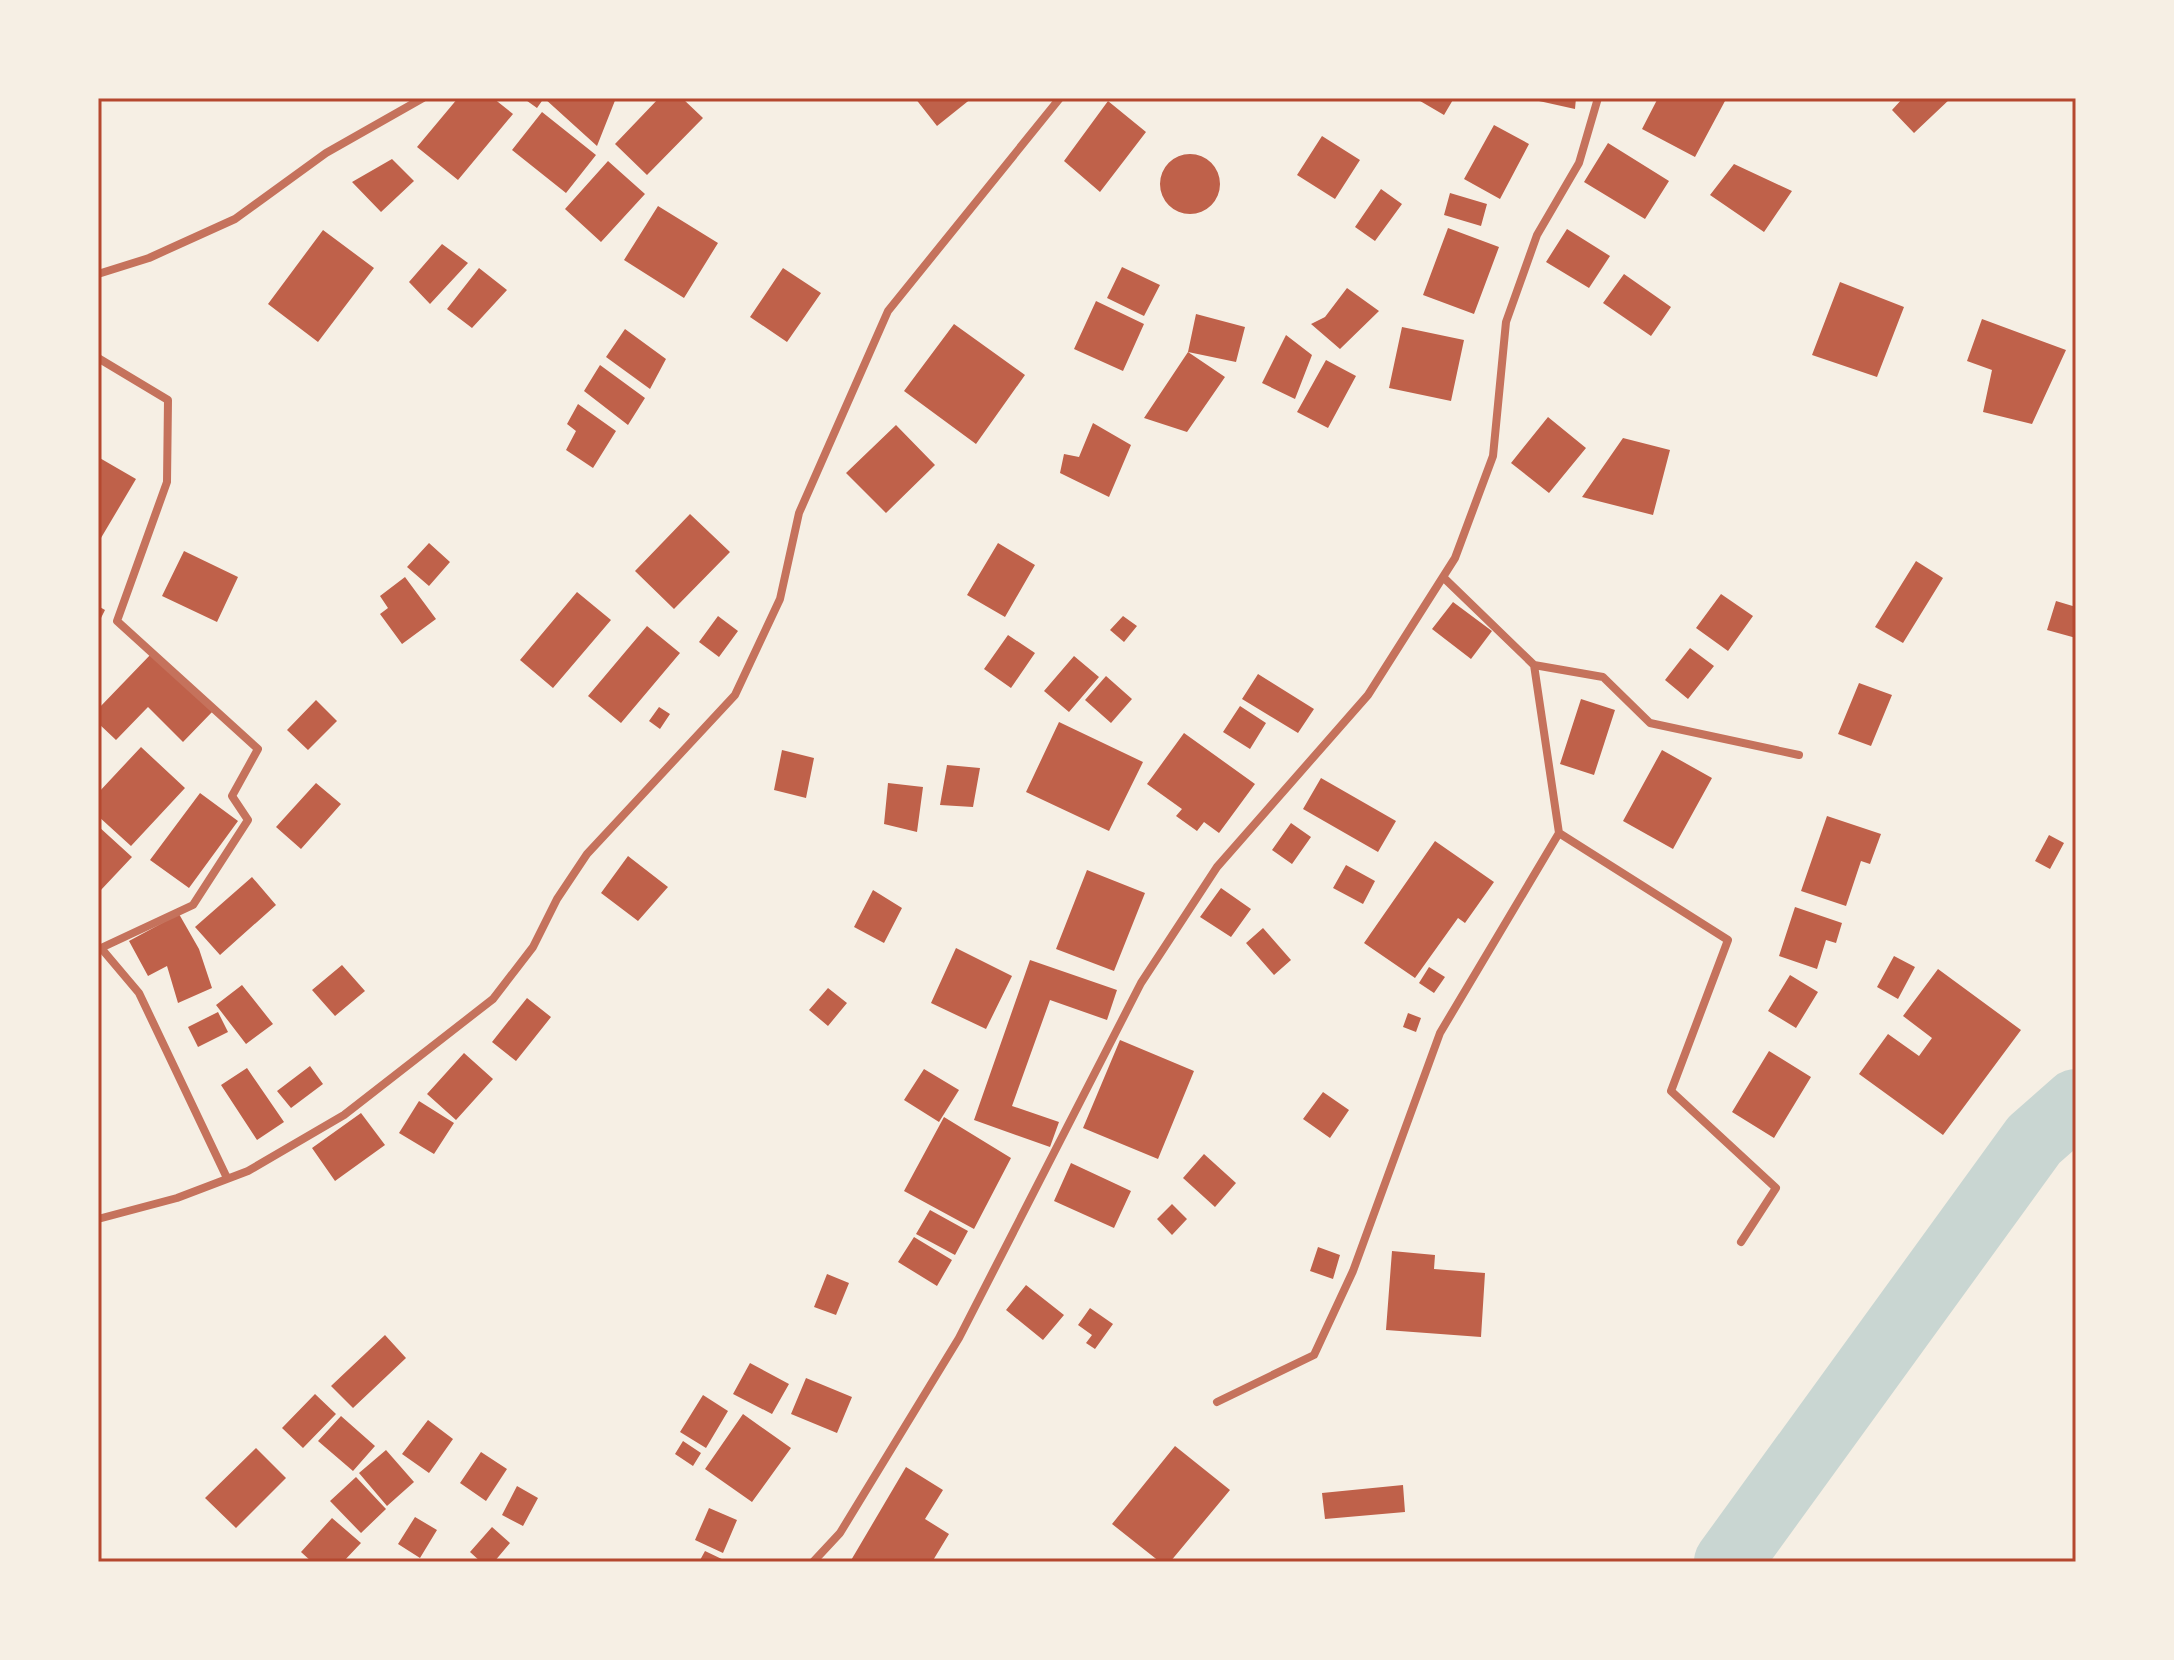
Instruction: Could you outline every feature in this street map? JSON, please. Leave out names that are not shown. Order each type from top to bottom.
[{"type":"street","points":[[98,274],[149,258],[235,219],[326,153],[423,98]]},
{"type":"street","points":[[98,1219],[177,1198],[248,1171],[344,1115],[493,999],[533,947],[557,899],[587,854],[735,695],[780,599],[799,513],[888,311],[1060,98]]},
{"type":"street","points":[[813,1562],[840,1533],[959,1338],[1141,983],[1217,867],[1368,695],[1455,558],[1493,456],[1506,322],[1537,235],[1579,163],[1598,98]]},
{"type":"street","points":[[98,358],[168,400],[167,482],[117,621],[258,749],[232,796],[248,820],[193,905],[101,948],[139,993],[227,1178]]},
{"type":"street","points":[[1443,577],[1534,665],[1603,677],[1650,723],[1799,755]]},
{"type":"street","points":[[1217,1402],[1314,1355],[1353,1271],[1440,1033],[1559,833],[1534,665]]},
{"type":"street","points":[[1559,833],[1728,940],[1671,1091],[1776,1188],[1741,1242]]},
{"type":"building","points":[[458,98],[493,98],[513,114],[458,180],[417,147]]},
{"type":"building","points":[[523,98],[544,98],[537,108]]},
{"type":"building","points":[[544,98],[616,98],[597,146]]},
{"type":"building","points":[[659,98],[682,98],[703,118],[647,175],[615,144]]},
{"type":"building","points":[[915,98],[972,98],[937,126]]},
{"type":"building","points":[[1415,98],[1454,98],[1444,115]]},
{"type":"building","points":[[1576,98],[1575,109],[1530,99]]},
{"type":"building","points":[[1658,98],[1718,98],[1725,101],[1695,157],[1642,129]]},
{"type":"building","points":[[1903,98],[1951,98],[1914,133],[1892,110]]},
{"type":"building","points":[[1108,101],[1146,132],[1100,192],[1064,161]]},
{"type":"building","points":[[542,112],[596,155],[566,193],[512,150]]},
{"type":"building","points":[[1494,125],[1529,144],[1500,199],[1464,179]]},
{"type":"building","points":[[1322,136],[1360,160],[1335,199],[1297,175]]},
{"type":"building","points":[[1608,143],[1669,181],[1645,219],[1584,182]]},
{"type":"building","points":[[1190,154],[1211,163],[1220,184],[1211,205],[1190,214],[1169,205],[1160,184],[1169,163]]},
{"type":"building","points":[[392,159],[414,181],[381,212],[352,182]]},
{"type":"building","points":[[608,161],[645,194],[601,242],[565,209]]},
{"type":"building","points":[[1734,164],[1792,191],[1764,232],[1710,195]]},
{"type":"building","points":[[1381,189],[1402,204],[1375,241],[1355,227]]},
{"type":"building","points":[[1450,193],[1487,204],[1481,226],[1444,215]]},
{"type":"building","points":[[658,206],[718,243],[684,298],[624,260]]},
{"type":"building","points":[[1448,228],[1499,247],[1474,314],[1423,295]]},
{"type":"building","points":[[1567,229],[1610,256],[1589,288],[1546,262]]},
{"type":"building","points":[[323,230],[374,268],[318,342],[268,304]]},
{"type":"building","points":[[442,244],[468,263],[430,304],[409,282]]},
{"type":"building","points":[[1122,267],[1160,285],[1144,316],[1107,298]]},
{"type":"building","points":[[479,268],[507,290],[472,328],[447,309]]},
{"type":"building","points":[[783,268],[821,293],[787,342],[750,317]]},
{"type":"building","points":[[1624,274],[1671,307],[1651,336],[1603,303]]},
{"type":"building","points":[[1840,282],[1904,307],[1877,377],[1812,355]]},
{"type":"building","points":[[1347,288],[1379,311],[1340,349],[1311,324],[1325,317]]},
{"type":"building","points":[[1096,301],[1144,324],[1123,371],[1074,349]]},
{"type":"building","points":[[1196,314],[1245,327],[1236,362],[1188,352]]},
{"type":"building","points":[[1982,319],[2066,350],[2032,424],[1983,412],[1992,370],[1967,361]]},
{"type":"building","points":[[954,324],[1025,375],[976,444],[904,391]]},
{"type":"building","points":[[1402,327],[1464,340],[1451,401],[1389,388]]},
{"type":"building","points":[[625,329],[666,359],[650,389],[606,357]]},
{"type":"building","points":[[1286,335],[1312,355],[1295,399],[1262,383]]},
{"type":"building","points":[[1188,352],[1225,377],[1187,432],[1144,418]]},
{"type":"building","points":[[1326,360],[1356,376],[1328,428],[1297,412]]},
{"type":"building","points":[[600,365],[645,398],[628,425],[584,391]]},
{"type":"building","points":[[578,404],[616,431],[593,468],[566,450],[576,431],[567,424]]},
{"type":"building","points":[[1548,417],[1586,448],[1549,493],[1511,463]]},
{"type":"building","points":[[1093,423],[1131,445],[1109,497],[1060,473],[1064,454],[1079,457]]},
{"type":"building","points":[[896,425],[935,465],[886,513],[846,473]]},
{"type":"building","points":[[1623,438],[1670,450],[1653,515],[1582,497]]},
{"type":"building","points":[[98,457],[136,479],[98,543]]},
{"type":"building","points":[[690,514],[730,552],[674,609],[635,571]]},
{"type":"building","points":[[429,543],[450,562],[429,586],[407,567]]},
{"type":"building","points":[[998,543],[1035,565],[1005,617],[967,595]]},
{"type":"building","points":[[184,551],[238,577],[217,622],[162,596]]},
{"type":"building","points":[[1916,561],[1943,578],[1903,643],[1875,627]]},
{"type":"building","points":[[405,577],[436,619],[402,644],[380,614],[388,608],[380,596]]},
{"type":"building","points":[[577,592],[611,620],[553,688],[520,660]]},
{"type":"building","points":[[1721,594],[1753,616],[1728,651],[1696,628]]},
{"type":"building","points":[[2056,601],[2076,607],[2076,638],[2047,630]]},
{"type":"building","points":[[1453,602],[1492,631],[1471,659],[1432,629]]},
{"type":"building","points":[[98,606],[105,610],[98,624]]},
{"type":"building","points":[[718,616],[738,631],[719,657],[699,642]]},
{"type":"building","points":[[1123,616],[1137,626],[1124,642],[1110,630]]},
{"type":"building","points":[[647,626],[680,653],[621,723],[588,696]]},
{"type":"building","points":[[1008,635],[1035,653],[1011,688],[984,669]]},
{"type":"building","points":[[1690,648],[1714,666],[1688,699],[1665,680]]},
{"type":"building","points":[[152,653],[213,711],[183,742],[148,707],[116,740],[98,723],[98,709]]},
{"type":"building","points":[[1074,656],[1099,677],[1069,712],[1044,691]]},
{"type":"building","points":[[1258,674],[1314,709],[1298,733],[1242,699]]},
{"type":"building","points":[[1106,676],[1132,699],[1111,723],[1085,700]]},
{"type":"building","points":[[1859,683],[1892,695],[1871,746],[1838,734]]},
{"type":"building","points":[[1581,699],[1615,710],[1594,775],[1560,764]]},
{"type":"building","points":[[316,700],[337,721],[308,750],[287,730]]},
{"type":"building","points":[[1240,706],[1266,723],[1250,749],[1223,732]]},
{"type":"building","points":[[659,707],[670,714],[660,729],[649,721]]},
{"type":"building","points":[[1059,722],[1143,762],[1109,831],[1026,792]]},
{"type":"building","points":[[1184,733],[1255,784],[1219,833],[1204,822],[1197,831],[1176,816],[1182,809],[1147,784]]},
{"type":"building","points":[[141,747],[185,788],[131,846],[98,816],[98,793]]},
{"type":"building","points":[[782,750],[814,758],[806,798],[774,790]]},
{"type":"building","points":[[1662,750],[1712,778],[1673,849],[1623,821]]},
{"type":"building","points":[[947,765],[980,768],[973,807],[940,805]]},
{"type":"building","points":[[1321,778],[1396,821],[1378,852],[1303,809]]},
{"type":"building","points":[[316,783],[341,804],[301,849],[276,827]]},
{"type":"building","points":[[888,783],[923,787],[917,832],[884,824]]},
{"type":"building","points":[[200,793],[238,821],[189,888],[150,860]]},
{"type":"building","points":[[1827,816],[1881,834],[1870,864],[1861,861],[1846,906],[1801,891]]},
{"type":"building","points":[[1291,823],[1311,837],[1292,864],[1272,850]]},
{"type":"building","points":[[98,826],[132,857],[100,891],[98,890]]},
{"type":"building","points":[[2049,835],[2064,843],[2050,869],[2035,861]]},
{"type":"building","points":[[1435,841],[1494,882],[1465,923],[1458,918],[1415,978],[1364,943]]},
{"type":"building","points":[[628,856],[668,887],[638,921],[601,893]]},
{"type":"building","points":[[1346,865],[1375,881],[1363,904],[1333,888]]},
{"type":"building","points":[[1087,870],[1145,893],[1114,971],[1056,949]]},
{"type":"building","points":[[252,877],[276,905],[220,955],[195,927]]},
{"type":"building","points":[[1221,888],[1251,909],[1231,937],[1200,917]]},
{"type":"building","points":[[873,890],[902,908],[884,943],[854,927]]},
{"type":"building","points":[[1795,907],[1842,923],[1836,943],[1826,940],[1817,969],[1779,956]]},
{"type":"building","points":[[179,914],[199,949],[212,988],[178,1003],[167,966],[148,976],[129,941]]},
{"type":"building","points":[[1263,928],[1291,960],[1274,975],[1246,943]]},
{"type":"building","points":[[956,948],[1012,976],[986,1029],[931,1003]]},
{"type":"building","points":[[1894,956],[1915,967],[1898,999],[1877,987]]},
{"type":"building","points":[[1030,960],[1117,990],[1107,1020],[1050,1000],[1012,1106],[1059,1122],[1050,1147],[974,1120]]},
{"type":"building","points":[[342,965],[365,991],[335,1016],[312,990]]},
{"type":"building","points":[[1429,967],[1445,977],[1434,993],[1419,983]]},
{"type":"building","points":[[1938,969],[2021,1030],[1943,1135],[1859,1074],[1888,1034],[1919,1056],[1932,1038],[1903,1016]]},
{"type":"building","points":[[1790,975],[1818,992],[1796,1028],[1768,1011]]},
{"type":"building","points":[[242,985],[273,1024],[246,1044],[216,1005]]},
{"type":"building","points":[[828,988],[847,1003],[828,1026],[809,1010]]},
{"type":"building","points":[[527,998],[551,1017],[516,1061],[492,1042]]},
{"type":"building","points":[[218,1012],[228,1032],[198,1047],[188,1027]]},
{"type":"building","points":[[1408,1013],[1421,1018],[1416,1032],[1403,1027]]},
{"type":"building","points":[[1120,1040],[1194,1071],[1158,1159],[1083,1128]]},
{"type":"building","points":[[1769,1051],[1811,1077],[1774,1138],[1732,1112]]},
{"type":"building","points":[[464,1053],[493,1079],[456,1120],[427,1094]]},
{"type":"building","points":[[310,1066],[323,1084],[291,1108],[277,1091]]},
{"type":"building","points":[[247,1068],[284,1122],[257,1140],[221,1085]]},
{"type":"building","points":[[924,1069],[959,1090],[939,1122],[904,1100]]},
{"type":"building","points":[[1323,1092],[1349,1110],[1330,1138],[1303,1119]]},
{"type":"building","points":[[419,1101],[454,1123],[434,1154],[399,1133]]},
{"type":"building","points":[[361,1113],[385,1145],[335,1181],[312,1148]]},
{"type":"building","points":[[944,1117],[1011,1158],[974,1229],[904,1191]]},
{"type":"building","points":[[1204,1154],[1236,1183],[1215,1207],[1183,1178]]},
{"type":"building","points":[[1071,1163],[1131,1191],[1114,1228],[1054,1201]]},
{"type":"building","points":[[1172,1204],[1187,1219],[1172,1235],[1157,1219]]},
{"type":"building","points":[[930,1210],[968,1231],[955,1255],[916,1234]]},
{"type":"building","points":[[914,1237],[952,1260],[937,1286],[898,1262]]},
{"type":"building","points":[[1318,1247],[1340,1255],[1333,1279],[1310,1271]]},
{"type":"building","points":[[1392,1251],[1435,1255],[1434,1269],[1485,1273],[1481,1337],[1386,1330]]},
{"type":"building","points":[[827,1274],[849,1283],[836,1315],[814,1307]]},
{"type":"building","points":[[1026,1285],[1064,1315],[1043,1340],[1006,1310]]},
{"type":"building","points":[[1090,1308],[1113,1324],[1095,1349],[1086,1343],[1092,1335],[1078,1325]]},
{"type":"building","points":[[385,1335],[406,1358],[353,1408],[331,1386]]},
{"type":"building","points":[[750,1363],[789,1384],[772,1414],[733,1394]]},
{"type":"building","points":[[806,1378],[852,1397],[837,1433],[791,1414]]},
{"type":"building","points":[[315,1394],[336,1414],[303,1448],[282,1428]]},
{"type":"building","points":[[703,1395],[728,1411],[706,1448],[680,1432]]},
{"type":"building","points":[[743,1414],[791,1448],[752,1502],[705,1469]]},
{"type":"building","points":[[341,1416],[375,1446],[353,1471],[318,1441]]},
{"type":"building","points":[[428,1420],[453,1439],[429,1473],[402,1454]]},
{"type":"building","points":[[683,1441],[701,1453],[693,1466],[675,1454]]},
{"type":"building","points":[[1175,1446],[1230,1490],[1170,1562],[1160,1562],[1112,1524]]},
{"type":"building","points":[[256,1448],[286,1478],[236,1528],[205,1498]]},
{"type":"building","points":[[386,1450],[414,1482],[387,1506],[359,1473]]},
{"type":"building","points":[[481,1452],[507,1469],[486,1501],[460,1483]]},
{"type":"building","points":[[906,1467],[943,1490],[925,1519],[949,1534],[932,1562],[850,1562]]},
{"type":"building","points":[[356,1477],[386,1509],[361,1533],[330,1501]]},
{"type":"building","points":[[1403,1485],[1405,1512],[1325,1519],[1322,1493]]},
{"type":"building","points":[[517,1486],[538,1498],[523,1526],[502,1515]]},
{"type":"building","points":[[709,1508],[737,1520],[723,1553],[695,1540]]},
{"type":"building","points":[[415,1517],[437,1530],[420,1558],[398,1544]]},
{"type":"building","points":[[332,1518],[361,1543],[343,1562],[312,1562],[301,1552]]},
{"type":"building","points":[[492,1527],[510,1543],[494,1562],[481,1562],[470,1552]]},
{"type":"building","points":[[705,1551],[728,1562],[699,1562]]},
{"type":"waterway","points":[[1728,1562],[2034,1140],[2076,1103]]}]
